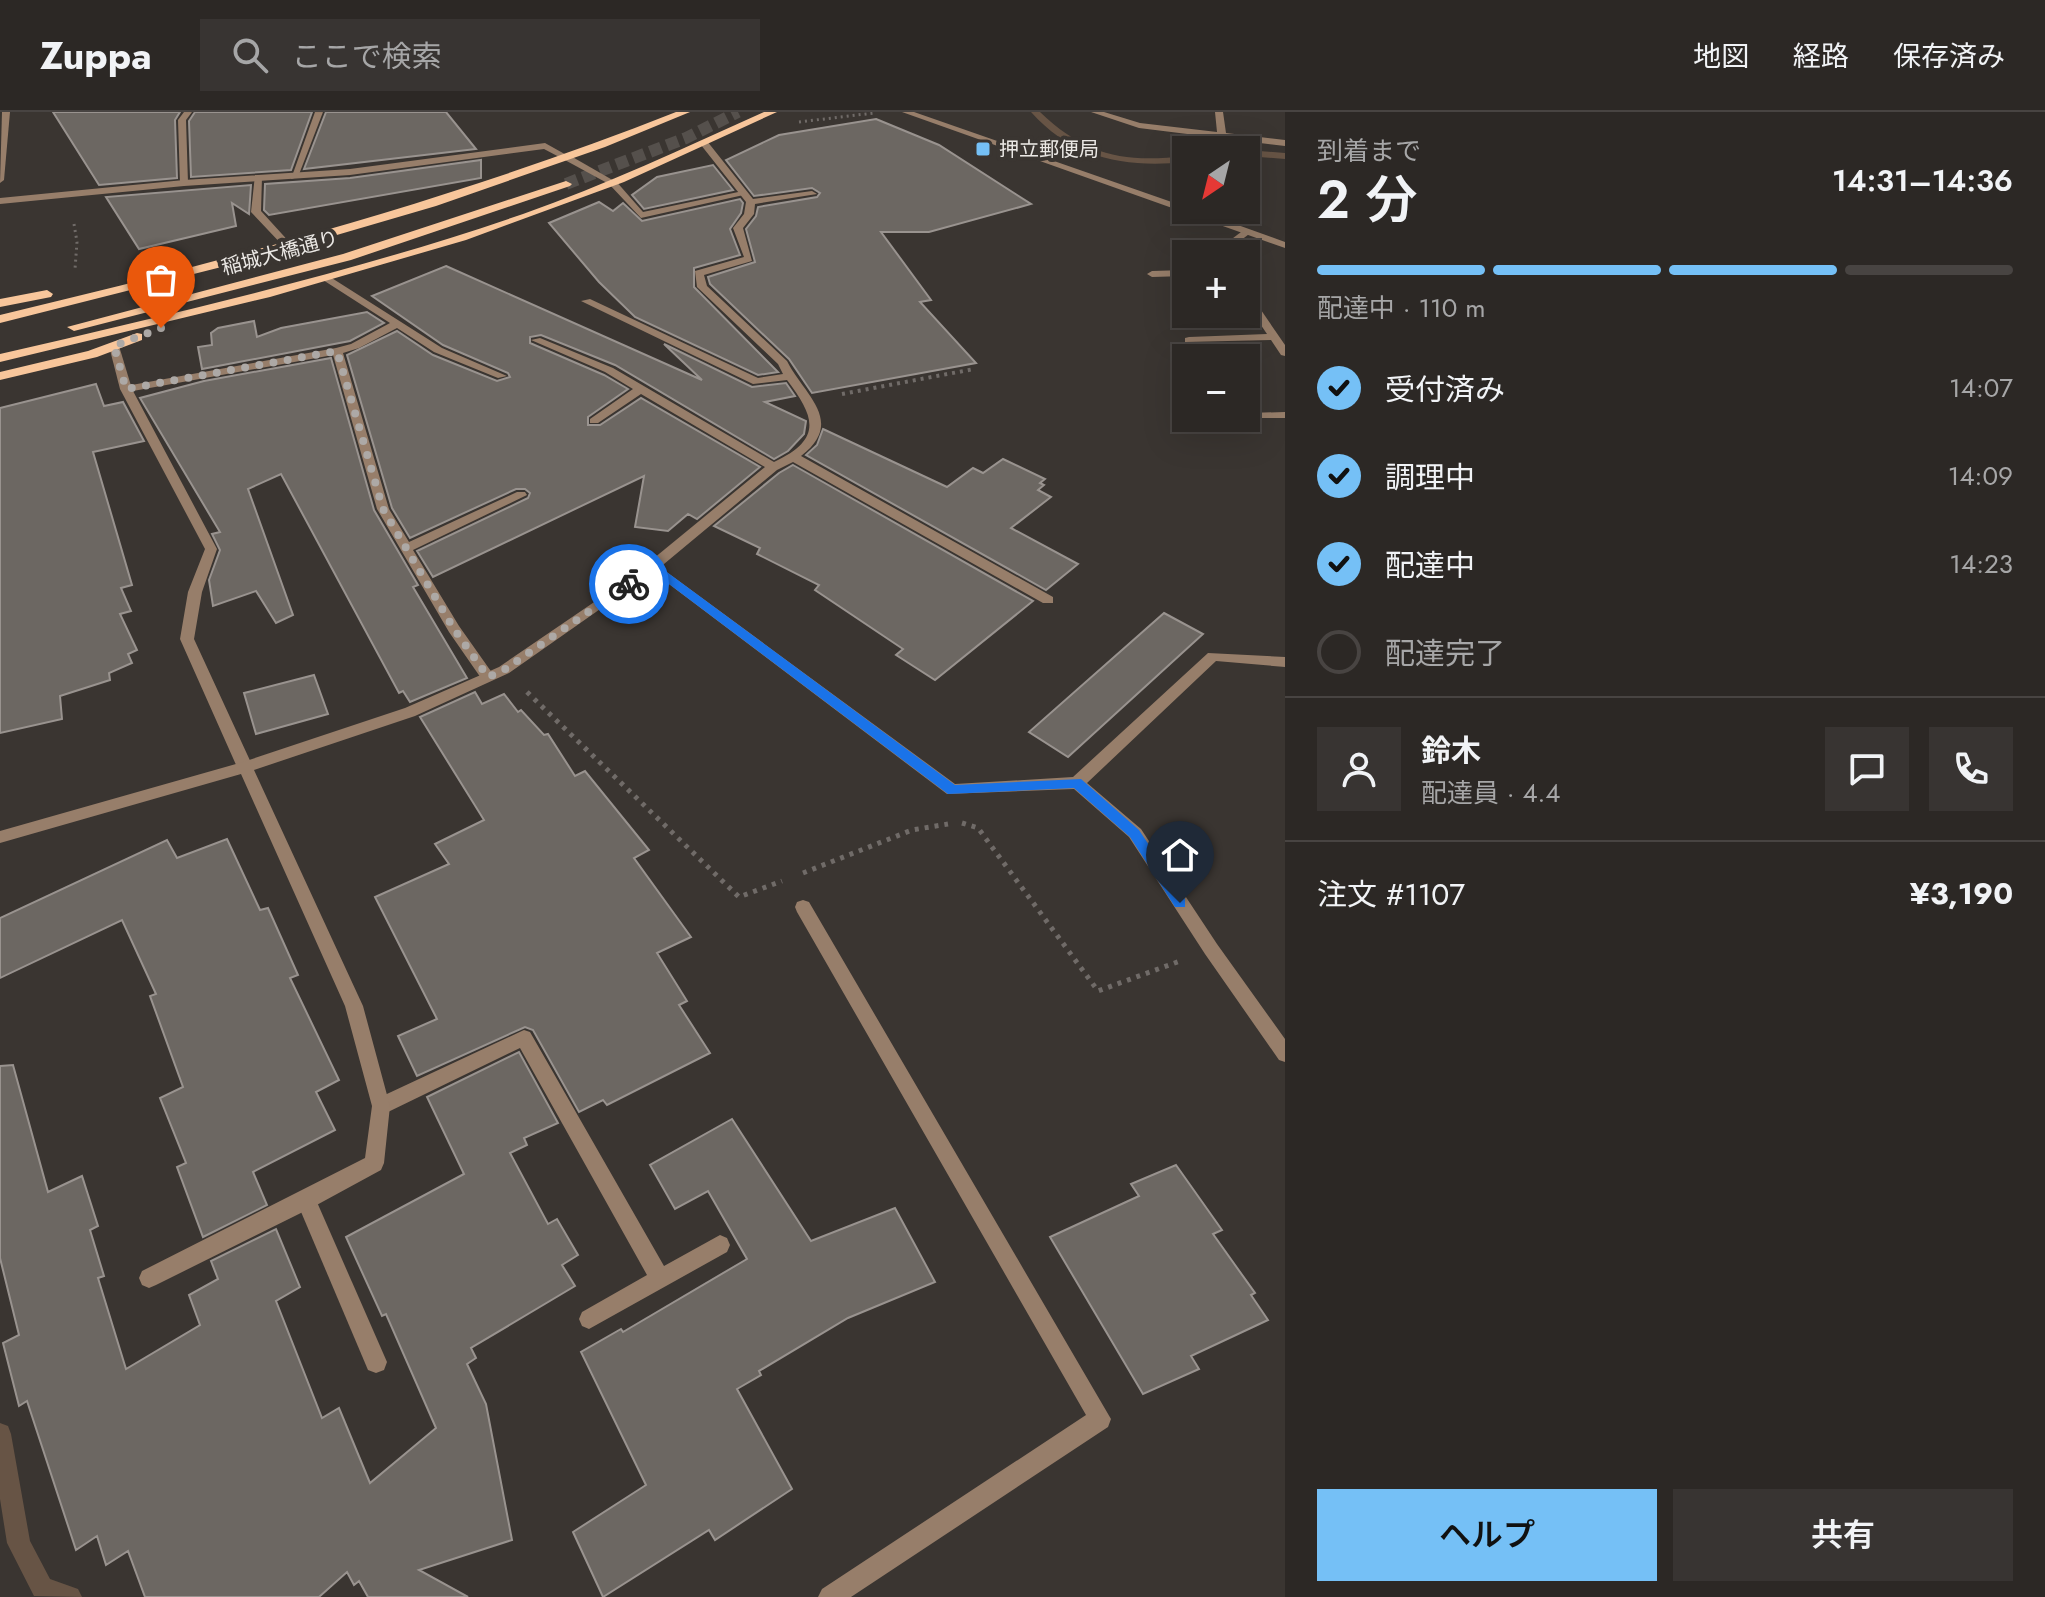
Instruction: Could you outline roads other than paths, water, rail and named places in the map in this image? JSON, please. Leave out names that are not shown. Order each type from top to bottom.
[{"type":"main road","points":[[0,319],[289,247],[479,189],[685,112]]},
{"type":"main road","points":[[0,358],[208,310],[327,278],[527,216],[772,112]]},
{"type":"main road","name":"稲城大橋通り","points":[[0,331],[306,255],[553,177]]},
{"type":"main road","name":"稲城大橋通り","points":[[0,345],[347,257],[566,184]]},
{"type":"main road","points":[[0,303],[177,276]]},
{"type":"main road","points":[[0,376],[114,346],[208,310]]},
{"type":"street","points":[[0,180],[6,112]]},
{"type":"street","points":[[184,183],[182,120],[188,112]]},
{"type":"street","points":[[294,177],[319,112]]},
{"type":"street","points":[[907,112],[1172,205]]},
{"type":"street","points":[[1095,112],[1139,125],[1222,136],[1219,112]]},
{"type":"street","points":[[1260,140],[1285,143]]},
{"type":"street","points":[[0,837],[245,767],[410,712],[504,670],[653,566],[773,467],[795,458],[807,448],[816,423],[810,402],[787,377],[783,363],[702,287],[699,273],[749,259],[738,228],[749,214],[747,198],[704,143]]},
{"type":"street","points":[[0,201],[184,183],[294,177],[545,146],[612,182],[641,215],[747,198],[812,194]]},
{"type":"street","points":[[258,177],[256,212],[289,247]]},
{"type":"street","points":[[1227,224],[1285,245]]},
{"type":"street","points":[[1236,240],[1248,231]]},
{"type":"street","points":[[1152,274],[1172,273]]},
{"type":"street","points":[[327,278],[438,350],[502,376]]},
{"type":"street","points":[[586,301],[757,382],[787,377]]},
{"type":"street","points":[[1260,316],[1285,353]]},
{"type":"street","points":[[126,389],[337,351],[355,346],[398,323]]},
{"type":"street","points":[[1189,340],[1274,337]]},
{"type":"street","points":[[536,340],[609,370],[773,467]]},
{"type":"street","points":[[114,346],[126,389],[211,549],[195,592],[187,639],[354,1006],[381,1106],[374,1163],[149,1278]]},
{"type":"street","points":[[337,351],[383,509],[454,629],[488,677]]},
{"type":"street","points":[[594,421],[641,389]]},
{"type":"street","points":[[1260,416],[1285,415]]},
{"type":"street","points":[[795,458],[1048,600]]},
{"type":"street","points":[[406,548],[521,495]]},
{"type":"street","points":[[653,566],[952,790],[1077,783],[1213,656],[1285,662]]},
{"type":"street","points":[[1077,783],[1135,833],[1285,1054]]},
{"type":"street","points":[[803,907],[1100,1419],[830,1597]]},
{"type":"street","points":[[381,1106],[524,1038],[660,1279]]},
{"type":"street","points":[[306,1200],[376,1362]]},
{"type":"street","points":[[589,1319],[720,1245]]},
{"type":"waterway","points":[[1035,112],[1068,140],[1103,156],[1142,162],[1172,160]]},
{"type":"waterway","points":[[1260,154],[1285,156]]},
{"type":"waterway","points":[[0,1434],[19,1543],[42,1588],[70,1597]]},
{"type":"tunnel","points":[[566,184],[686,138],[738,112]]},
{"type":"place","name":"押立郵便局","points":[[983,149]]}]
